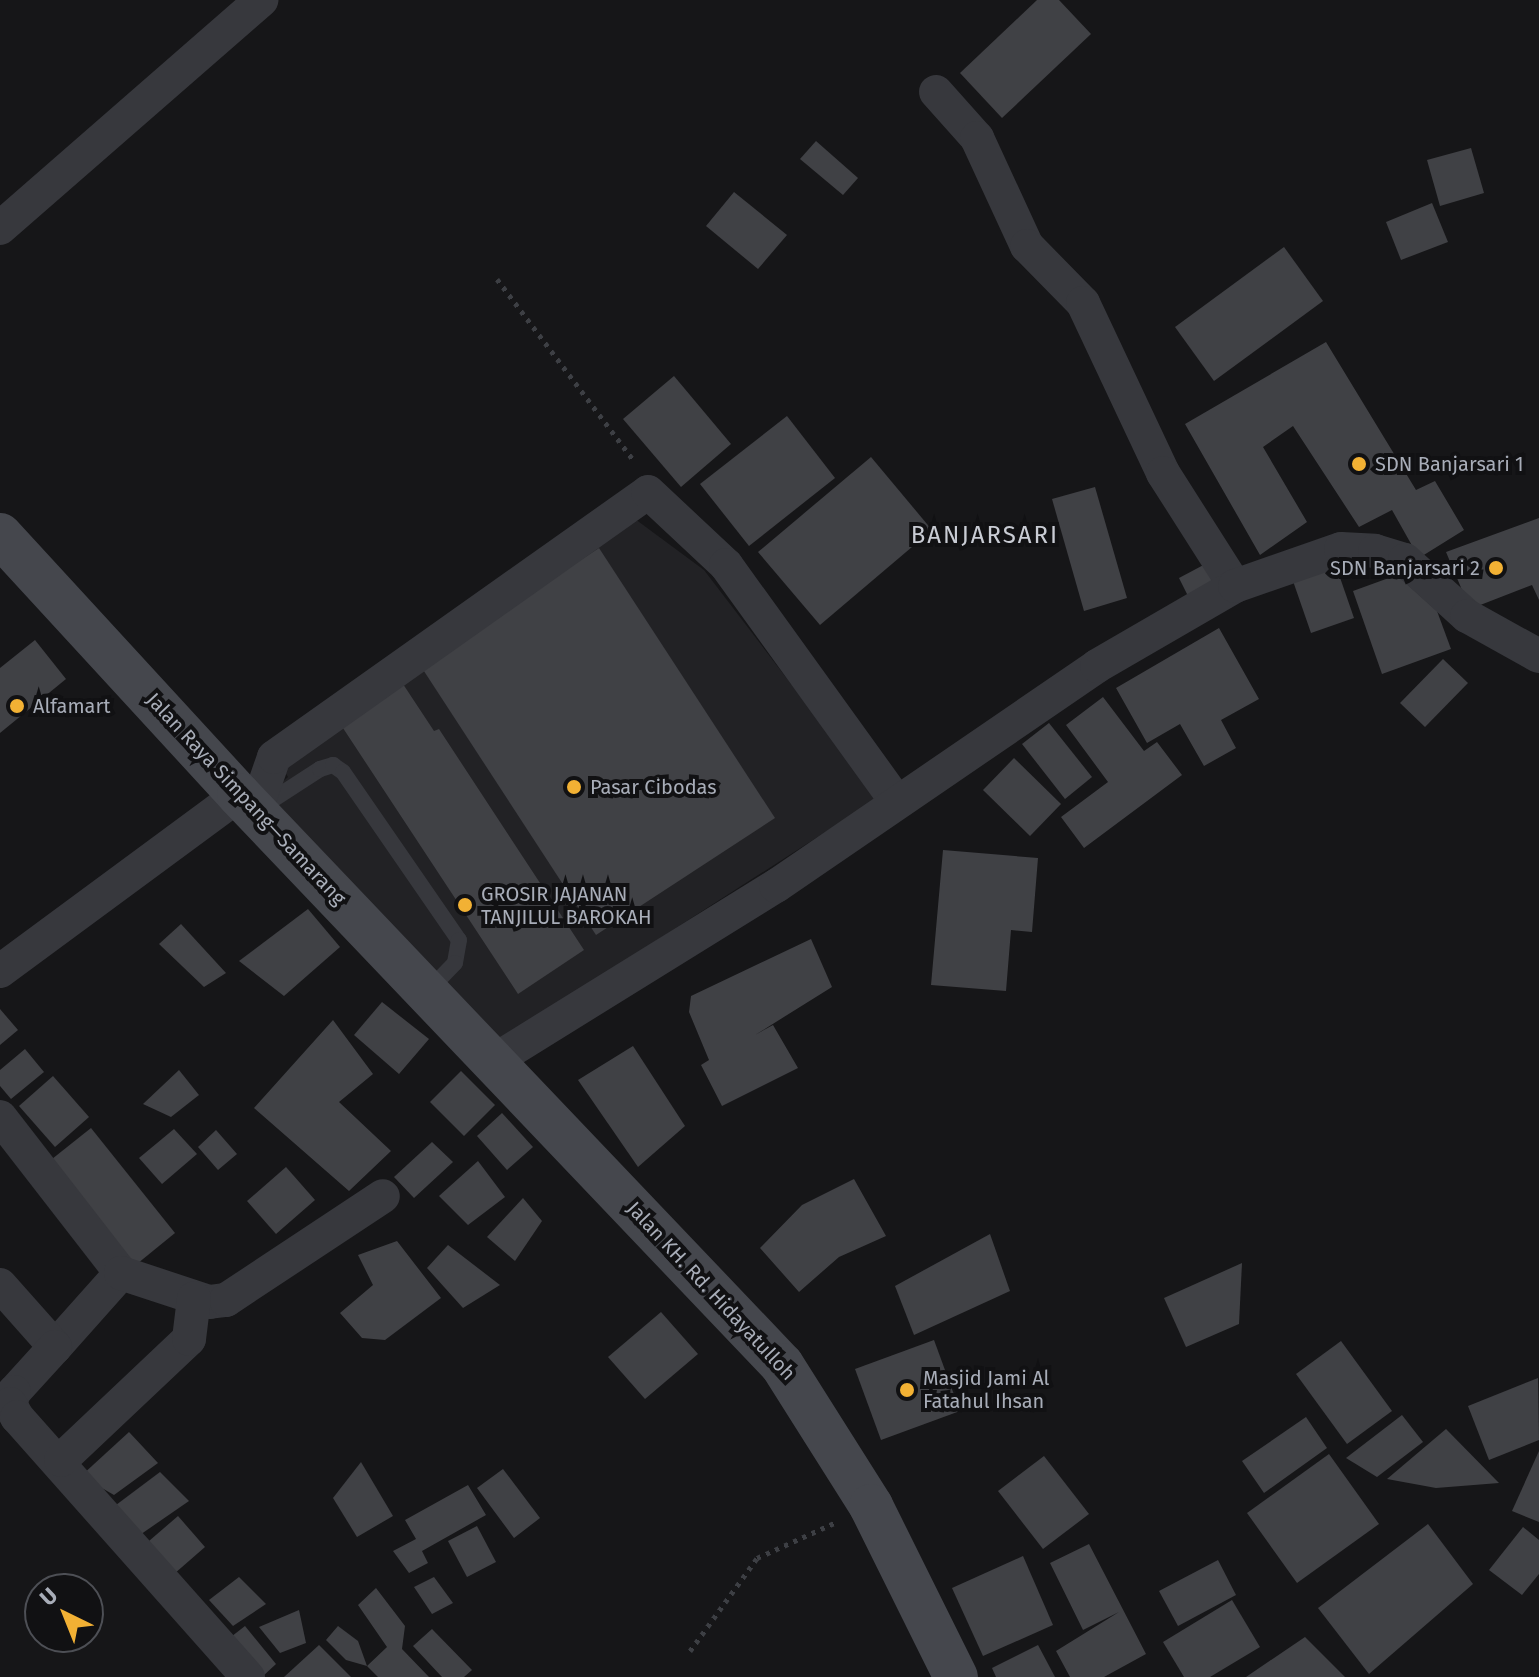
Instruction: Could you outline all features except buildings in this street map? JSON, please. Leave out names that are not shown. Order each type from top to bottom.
[{"type":"main road","name":"Jalan Raya Simpang—Samarang","points":[[0,535],[247,803],[495,1060]]},
{"type":"main road","name":"Jalan KH. Rd. Hidayatulloh","points":[[495,1060],[782,1365],[871,1506],[956,1677]]},
{"type":"street","points":[[0,228],[261,0]]},
{"type":"street","points":[[936,92],[977,138],[1027,246],[1083,303],[1163,473],[1235,586]]},
{"type":"street","points":[[0,971],[247,803],[274,757],[648,492],[726,565],[897,802]]},
{"type":"street","points":[[495,1060],[776,886],[1097,666],[1235,586],[1341,549],[1375,551],[1405,560],[1467,616],[1539,656]]},
{"type":"street","points":[[0,1117],[121,1273],[194,1298],[226,1300],[383,1196]]},
{"type":"street","points":[[121,1273],[21,1382],[10,1404],[248,1677]]},
{"type":"street","points":[[0,1285],[55,1347]]},
{"type":"street","points":[[61,1460],[189,1339],[194,1298]]},
{"type":"lane","points":[[247,803],[320,769],[333,765],[343,772],[459,940],[455,963],[428,991]]},
{"type":"path","points":[[497,279],[592,398],[642,471],[648,492]]},
{"type":"path","points":[[690,1651],[757,1558],[871,1506]]},
{"type":"shaded area","name":"Pasar Cibodas","points":[[631,516],[704,570],[878,798],[502,1040],[267,796],[288,777],[277,759]]},
{"type":"place","name":"SDN Banjarsari 1","points":[[1359,464]]},
{"type":"place","name":"SDN Banjarsari 2","points":[[1496,568]]},
{"type":"place","name":"Alfamart","points":[[17,706]]},
{"type":"place","name":"Pasar Cibodas","points":[[574,787]]},
{"type":"place","name":"GROSIR JAJANAN TANJILUL BAROKAH","points":[[465,905]]},
{"type":"place","name":"Masjid Jami Al Fatahul Ihsan","points":[[907,1390]]},
{"type":"district","name":"BANJARSARI","points":[[985,536]]}]
